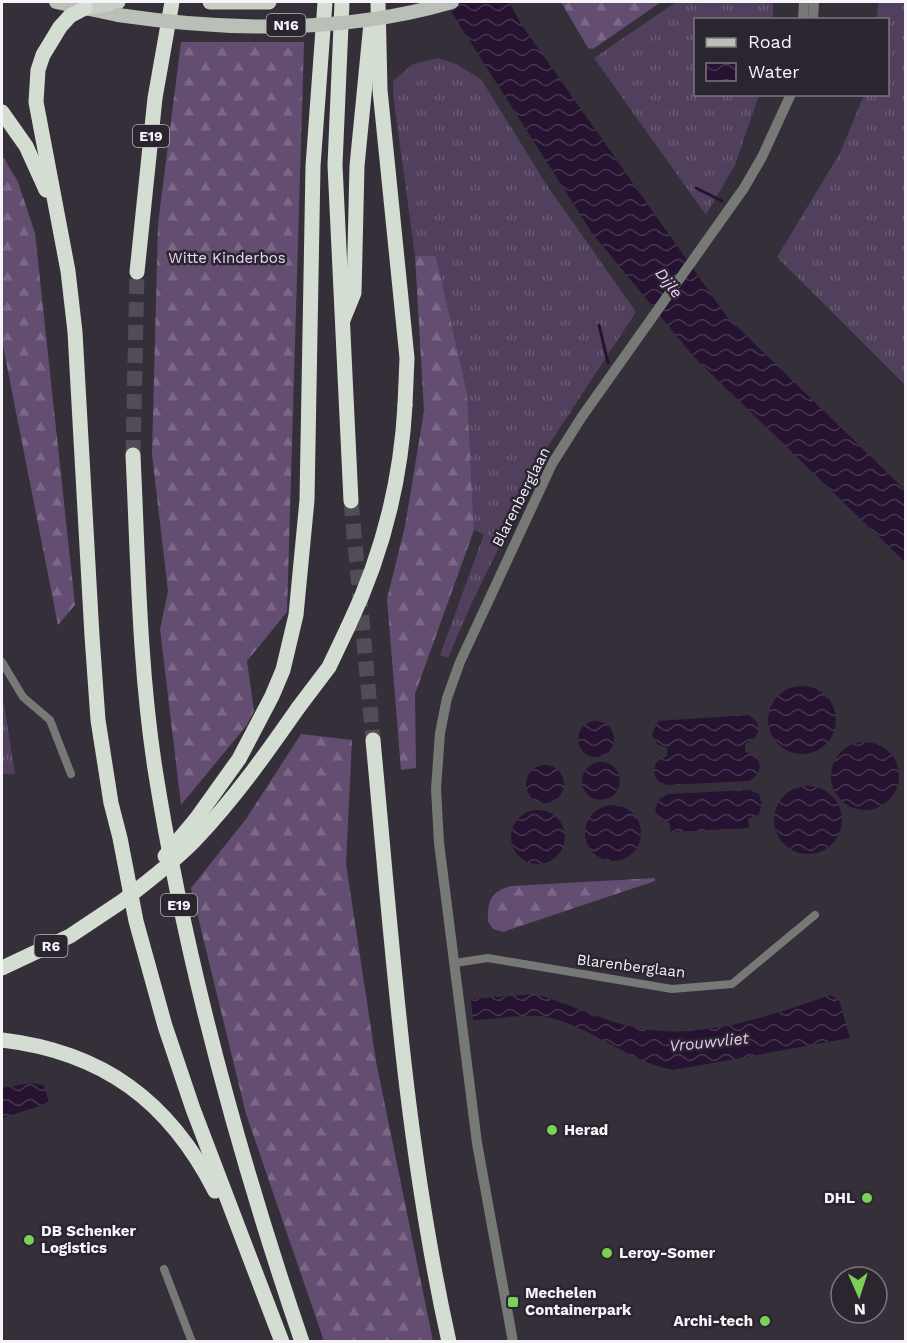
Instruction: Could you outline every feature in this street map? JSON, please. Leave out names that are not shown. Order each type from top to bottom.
[{"type":"highway","name":"E19","points":[[137,272],[155,98],[172,2]]},
{"type":"highway","name":"N16","points":[[210,2],[269,2]]},
{"type":"highway","points":[[124,900],[196,819],[239,759],[283,670],[296,615],[307,500],[313,165],[325,2]]},
{"type":"highway","points":[[342,2],[335,165],[351,501]]},
{"type":"highway","points":[[124,900],[194,841],[253,772],[329,667],[378,556],[404,438],[407,357],[380,90],[376,2]]},
{"type":"highway","points":[[341,326],[354,293],[357,166],[376,2]]},
{"type":"highway","points":[[118,8],[85,8],[69,16],[43,55],[38,70],[36,102],[59,226],[75,332],[98,720],[111,803],[136,921],[165,1026],[205,1141],[282,1341]]},
{"type":"highway","points":[[2,112],[26,146],[40,172],[59,226]]},
{"type":"highway","name":"E19","points":[[133,455],[141,626],[154,766],[180,913],[225,1098],[302,1341]]},
{"type":"highway","points":[[373,740],[395,982],[416,1154],[433,1270],[449,1341]]},
{"type":"highway","name":"R6","points":[[2,968],[61,941],[99,919],[124,900]]},
{"type":"highway","points":[[2,1041],[33,1045],[84,1061],[127,1085],[166,1116],[193,1150],[218,1197],[274,1341]]},
{"type":"main road","points":[[56,2],[85,8]]},
{"type":"main road","name":"N16","points":[[118,8],[197,25],[299,24],[363,19],[426,9],[452,2]]},
{"type":"street","points":[[803,18],[804,2]]},
{"type":"street","points":[[813,18],[814,2]]},
{"type":"street","name":"Blarenberglaan","points":[[513,1341],[477,1143],[439,843],[436,789],[440,733],[447,698],[492,591],[552,464],[762,158],[790,96]]},
{"type":"street","points":[[2,662],[23,697],[50,720],[71,774]]},
{"type":"street","name":"Blarenberglaan","points":[[454,963],[488,958],[672,989],[732,984],[815,915]]},
{"type":"street","points":[[164,1269],[192,1341]]},
{"type":"green space","points":[[561,2],[661,2],[593,49],[588,48]]},
{"type":"green space","points":[[676,2],[773,2],[773,18],[694,18],[694,96],[759,96],[735,165],[706,215],[594,58]]},
{"type":"green space","points":[[878,2],[905,2],[905,385],[777,257],[840,153],[864,96],[889,96],[889,18],[877,18]]},
{"type":"green space","name":"Witte Kinderbos","points":[[181,42],[304,42],[287,612],[247,661],[254,711],[247,725],[181,805],[160,629],[168,591],[152,455],[158,224]]},
{"type":"green space","points":[[438,58],[456,64],[481,79],[546,184],[636,312],[548,446],[470,607],[448,658],[440,655],[484,534],[474,530],[467,392],[436,256],[415,256],[393,95],[393,81],[413,64]]},
{"type":"green space","points":[[2,155],[18,182],[35,233],[75,605],[58,625],[2,341]]},
{"type":"green space","points":[[415,256],[436,256],[467,392],[474,530],[415,694],[416,768],[401,770],[387,599],[405,526],[424,411]]},
{"type":"green space","points":[[2,700],[4,704],[15,774],[2,774]]},
{"type":"green space","points":[[301,734],[352,740],[346,864],[376,1061],[433,1341],[324,1341],[246,1114],[191,888],[246,819]]},
{"type":"green space","points":[[655,878],[655,881],[503,932],[493,929],[488,921],[488,908],[492,898],[499,891],[511,886]]},
{"type":"water","name":"Dijle","points":[[445,2],[509,2],[521,24],[727,317],[905,490],[905,562],[694,357],[592,233]]},
{"type":"water","points":[[802,686],[815,689],[826,696],[833,707],[836,720],[833,733],[826,744],[815,751],[802,754],[789,751],[778,744],[771,733],[768,720],[771,707],[778,696],[789,689]]},
{"type":"water","points":[[748,715],[754,719],[758,727],[756,737],[745,744],[745,752],[755,757],[760,765],[753,778],[748,781],[667,785],[658,781],[654,769],[659,760],[667,756],[667,748],[657,744],[652,734],[658,721]]},
{"type":"water","points":[[596,721],[608,727],[614,739],[608,751],[596,757],[584,751],[578,739],[584,727]]},
{"type":"water","points":[[865,742],[878,745],[889,752],[896,763],[899,776],[896,789],[889,800],[878,807],[865,810],[852,807],[841,800],[834,789],[831,776],[834,763],[841,752],[852,745]]},
{"type":"water","points":[[601,762],[615,767],[620,781],[615,795],[601,800],[587,795],[582,781],[587,767]]},
{"type":"water","points":[[545,765],[559,770],[564,784],[559,798],[545,803],[531,798],[526,784],[531,770]]},
{"type":"water","points":[[808,786],[821,789],[832,796],[839,807],[842,820],[839,833],[832,844],[821,851],[808,854],[795,851],[784,844],[777,833],[774,820],[777,807],[784,796],[795,789]]},
{"type":"water","points":[[749,790],[759,794],[762,804],[759,814],[748,819],[749,828],[671,832],[670,823],[660,819],[655,811],[658,800],[668,794]]},
{"type":"water","points":[[613,805],[628,810],[636,818],[641,833],[636,848],[628,856],[613,861],[598,856],[590,848],[585,833],[590,818],[598,810]]},
{"type":"water","points":[[533,810],[543,810],[553,814],[561,822],[565,837],[561,852],[553,860],[543,864],[533,864],[523,860],[515,852],[511,842],[511,832],[515,822],[523,814]]},
{"type":"water","name":"Vrouwvliet","points":[[534,994],[625,1025],[650,1030],[676,1031],[703,1030],[755,1019],[830,995],[839,1000],[850,1038],[674,1070],[641,1060],[580,1028],[547,1017],[520,1016],[473,1020],[471,999]]},
{"type":"water","points":[[30,1083],[44,1085],[49,1103],[2,1118],[2,1088]]},
{"type":"waterway","points":[[696,188],[722,201]]},
{"type":"waterway","points":[[599,325],[608,363]]},
{"type":"tunnel","points":[[133,455],[137,272]]},
{"type":"tunnel","points":[[351,501],[373,740]]},
{"type":"place","name":"Herad","points":[[552,1130]]},
{"type":"place","name":"DHL","points":[[867,1198]]},
{"type":"place","name":"DB Schenker Logistics","points":[[29,1240]]},
{"type":"place","name":"Leroy-Somer","points":[[607,1253]]},
{"type":"place","name":"Mechelen Containerpark","points":[[513,1302]]},
{"type":"place","name":"Archi-tech","points":[[765,1321]]}]
